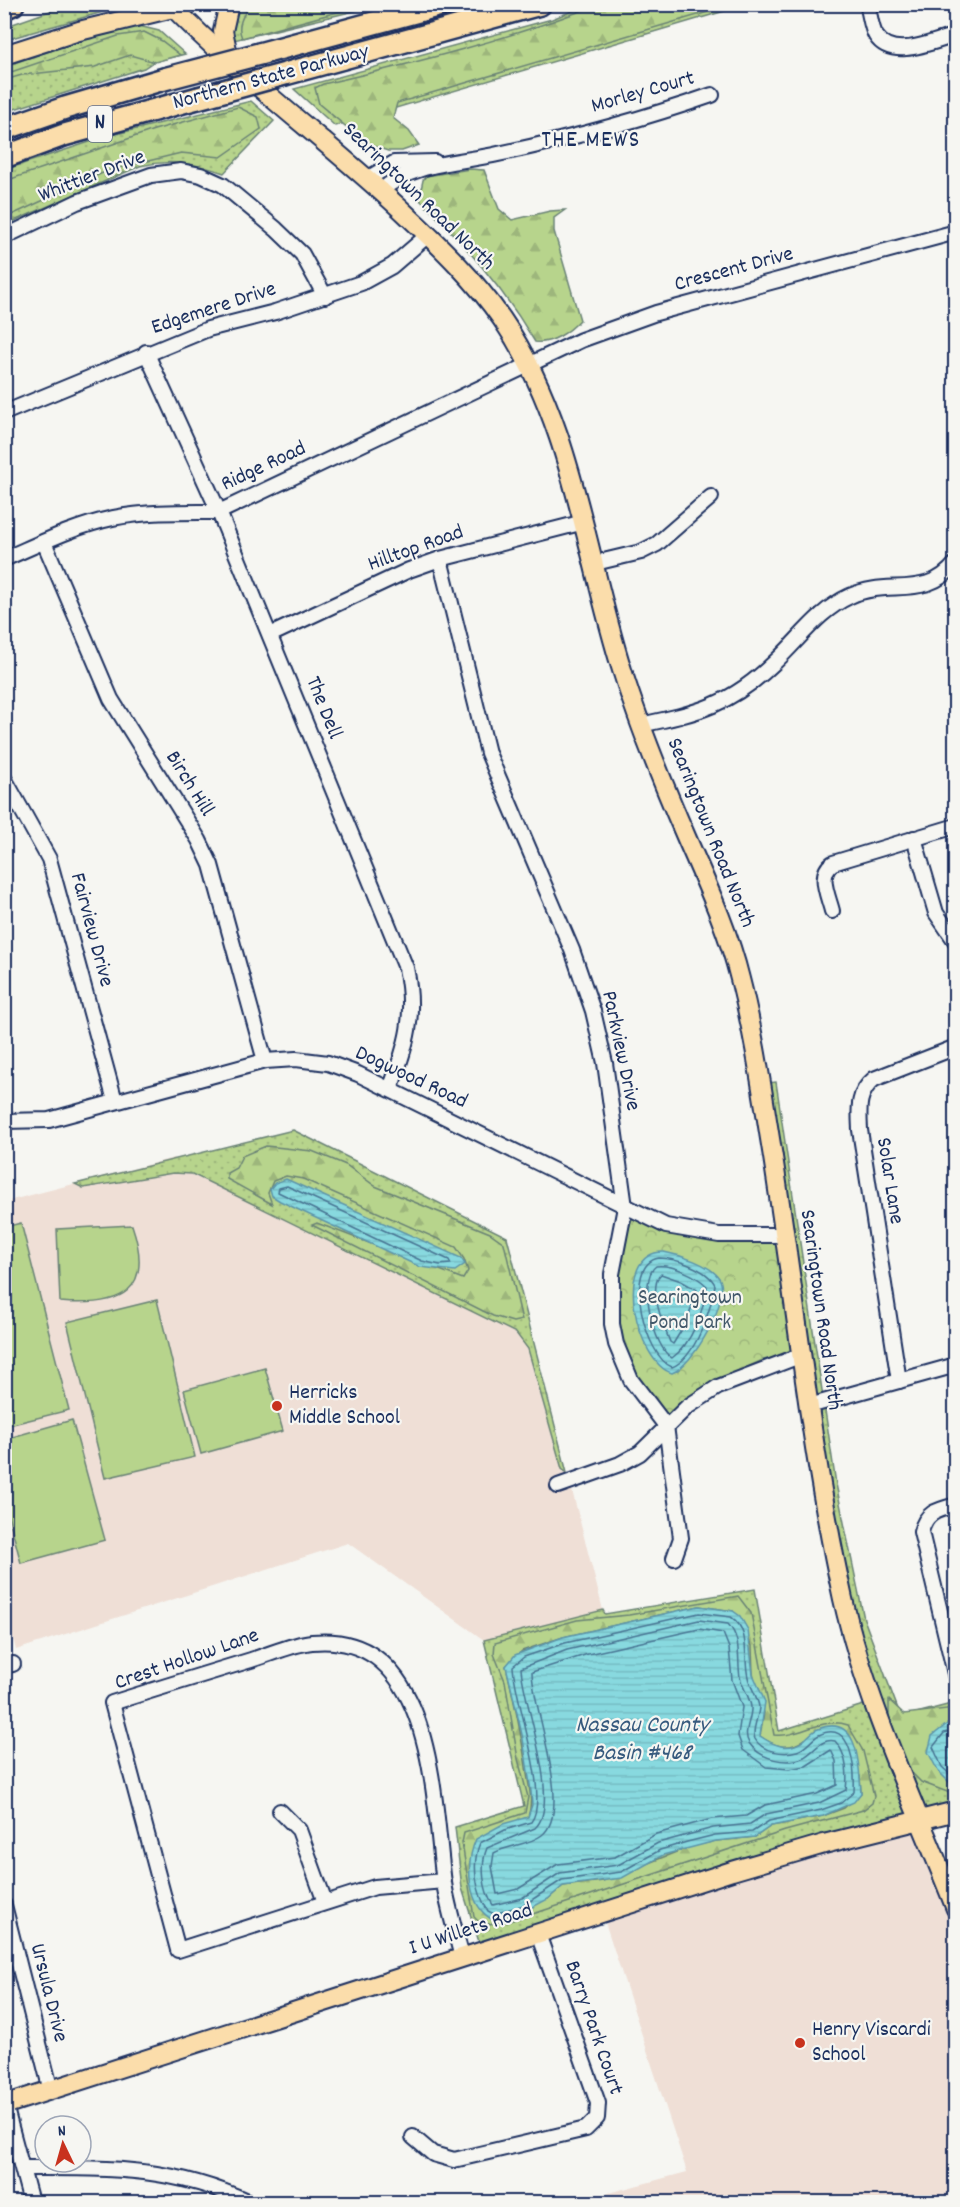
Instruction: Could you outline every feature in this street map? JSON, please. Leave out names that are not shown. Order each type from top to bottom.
[{"type":"highway","points":[[4,8],[13,4]]},
{"type":"highway","name":"Northern State Parkway","points":[[4,129],[65,108],[444,4]]},
{"type":"highway","name":"Northern State Parkway","points":[[4,157],[64,135],[540,4]]},
{"type":"main road","points":[[229,4],[223,31],[229,59]]},
{"type":"main road","points":[[4,55],[89,28],[176,6]]},
{"type":"main road","name":"Searingtown Road North","points":[[176,6],[229,59],[428,235],[484,295],[509,330],[529,365],[555,429],[585,522],[620,663],[640,725],[712,896],[739,975],[758,1061],[809,1406],[829,1527],[849,1626],[881,1722],[956,1909]]},
{"type":"main road","name":"I U Willets Road","points":[[5,2105],[793,1853],[956,1811]]},
{"type":"street","points":[[867,4],[876,36],[885,45],[894,49],[956,35]]},
{"type":"street","name":"Morley Court","points":[[374,185],[394,163],[428,160],[446,164],[498,154],[712,95]]},
{"type":"street","name":"Whittier Drive","points":[[4,237],[98,194],[151,175],[181,171],[201,175],[223,185],[276,229],[302,254],[325,296]]},
{"type":"street","name":"Crescent Drive","points":[[529,365],[581,340],[656,313],[956,232]]},
{"type":"street","name":"Edgemere Drive","points":[[4,413],[146,352],[208,329],[325,296],[378,275],[428,235]]},
{"type":"street","name":"The Dell","points":[[146,352],[219,512],[406,968],[411,1019],[406,1045],[390,1089]]},
{"type":"street","name":"Ridge Road","points":[[4,559],[112,518],[156,512],[219,512],[529,365]]},
{"type":"street","points":[[595,563],[641,552],[657,544],[711,497]]},
{"type":"street","name":"Hilltop Road","points":[[270,636],[409,570],[440,559],[585,522]]},
{"type":"street","name":"Birch Hill","points":[[44,542],[111,699],[199,840],[211,865],[265,1061]]},
{"type":"street","name":"Parkview Drive","points":[[440,559],[488,753],[572,950],[593,1011],[605,1063],[625,1207],[612,1274],[612,1323],[616,1344],[631,1380],[666,1426],[681,1538],[674,1558]]},
{"type":"street","points":[[640,725],[691,715],[720,704],[738,693],[774,663],[822,614],[848,596],[873,589],[927,585],[945,576],[956,563]]},
{"type":"street","name":"Fairview Drive","points":[[4,778],[49,858],[115,1101]]},
{"type":"street","points":[[832,911],[824,878],[827,867],[840,859],[956,826]]},
{"type":"street","points":[[914,838],[936,913],[956,942]]},
{"type":"street","name":"Solar Lane","points":[[899,1381],[860,1130],[858,1103],[864,1087],[874,1079],[956,1047]]},
{"type":"street","name":"Dogwood Road","points":[[4,1121],[49,1120],[265,1061],[296,1059],[328,1063],[390,1089],[666,1226],[698,1233],[785,1235]]},
{"type":"street","points":[[558,1486],[620,1464],[640,1453],[687,1407],[718,1387],[802,1355]]},
{"type":"street","points":[[809,1406],[956,1365]]},
{"type":"street","points":[[956,1505],[936,1510],[924,1520],[922,1546],[956,1678]]},
{"type":"street","name":"Crest Hollow Lane","points":[[444,1881],[375,1887],[178,1950],[112,1703],[309,1642],[343,1643],[370,1652],[389,1668],[405,1690],[417,1719],[438,1814],[444,1881],[462,1958]]},
{"type":"street","points":[[280,1811],[299,1830],[325,1902]]},
{"type":"street","name":"Ursula Drive","points":[[4,1905],[51,2091]]},
{"type":"street","name":"Barry Park Court","points":[[412,2138],[434,2154],[454,2160],[586,2129],[597,2118],[598,2103],[538,1934]]},
{"type":"street","points":[[5,2105],[24,2168],[31,2202]]},
{"type":"street","points":[[24,2168],[143,2170],[185,2178],[249,2202]]},
{"type":"shaded area","name":"Herricks Middle School","points":[[174,1158],[533,1340],[603,1610],[484,1640],[348,1543],[16,1650],[4,1602],[4,1202]]},
{"type":"shaded area","name":"Henry Viscardi School","points":[[920,1820],[955,1909],[955,2202],[575,2202],[687,2172],[602,1913]]},
{"type":"green space","points":[[599,4],[732,5],[397,103],[393,118],[409,131],[419,145],[402,151],[388,151],[367,144],[319,104],[315,88],[323,84],[462,49]]},
{"type":"green space","points":[[67,5],[127,5],[5,40],[4,27]]},
{"type":"green space","points":[[237,5],[379,5],[234,40],[228,27]]},
{"type":"green space","points":[[250,5],[363,5],[242,38],[240,25]]},
{"type":"green space","points":[[587,5],[745,5],[335,126],[294,89],[552,19]]},
{"type":"green space","points":[[139,26],[159,31],[185,54],[153,62],[144,68],[5,112],[5,66],[73,43]]},
{"type":"green space","points":[[144,32],[162,41],[180,55],[155,62],[130,55],[95,67],[22,75],[5,80],[5,74],[118,36]]},
{"type":"green space","points":[[251,101],[274,121],[224,173],[182,163],[140,166],[5,225],[4,170],[108,136]]},
{"type":"green space","points":[[238,107],[258,117],[261,129],[221,157],[181,153],[107,171],[5,218],[5,181],[154,130]]},
{"type":"green space","points":[[470,169],[484,170],[499,209],[512,220],[565,210],[554,218],[554,231],[580,320],[560,336],[548,341],[535,342],[509,302],[482,267],[419,199],[426,176]]},
{"type":"green space","name":"Nassau County Basin #468","points":[[776,1082],[836,1484],[864,1619],[901,1717],[955,1703],[955,1809],[480,1945],[462,1888],[455,1827],[524,1806],[484,1640],[603,1610],[605,1614],[755,1589],[779,1731],[873,1702],[859,1658],[759,1084]]},
{"type":"green space","points":[[293,1130],[507,1237],[567,1473],[562,1469],[528,1349],[516,1333],[192,1174],[173,1173],[83,1188],[75,1184]]},
{"type":"green space","points":[[266,1146],[312,1151],[346,1165],[375,1186],[490,1233],[504,1243],[522,1320],[513,1322],[493,1316],[312,1225],[317,1223],[463,1279],[468,1271],[456,1247],[303,1179],[286,1176],[273,1181],[268,1193],[272,1204],[227,1179],[227,1173],[236,1168],[242,1156]]},
{"type":"green space","name":"Searingtown Pond Park","points":[[633,1216],[658,1228],[784,1236],[801,1353],[763,1360],[727,1376],[668,1415],[637,1382],[625,1357],[619,1337],[615,1297],[617,1277],[620,1257]]},
{"type":"green space","points":[[21,1223],[69,1410],[5,1426],[5,1227]]},
{"type":"green space","points":[[132,1225],[138,1248],[139,1266],[135,1280],[128,1290],[116,1298],[100,1302],[60,1302],[57,1229]]},
{"type":"green space","points":[[157,1300],[195,1457],[105,1478],[67,1322]]},
{"type":"green space","points":[[265,1368],[283,1431],[201,1454],[184,1390]]},
{"type":"green space","points":[[72,1420],[105,1540],[21,1563],[5,1503],[5,1439]]},
{"type":"green space","points":[[738,1596],[751,1613],[774,1735],[784,1735],[829,1723],[848,1725],[863,1751],[874,1796],[872,1803],[863,1810],[785,1831],[539,1912],[509,1921],[482,1925],[474,1917],[462,1843],[464,1833],[525,1813],[528,1797],[518,1759],[505,1681],[494,1654],[495,1643],[577,1620],[629,1615]],"holes":[[[699,1606],[733,1611],[752,1646],[753,1674],[764,1713],[760,1736],[771,1743],[782,1746],[793,1745],[805,1739],[860,1776],[861,1793],[844,1808],[823,1816],[771,1826],[755,1837],[716,1841],[689,1847],[603,1881],[563,1886],[548,1899],[518,1821],[528,1817],[531,1798],[520,1729],[506,1666],[522,1651],[563,1637]]]},
{"type":"green space","points":[[889,1700],[904,1714],[955,1708],[955,1795],[921,1782],[907,1768],[895,1744],[889,1719]]},
{"type":"water","points":[[286,1179],[461,1258],[465,1264],[455,1271],[420,1267],[280,1201],[272,1196],[270,1189],[275,1183]]},
{"type":"water","points":[[664,1252],[709,1268],[719,1278],[722,1288],[715,1315],[700,1345],[681,1368],[672,1373],[659,1365],[648,1350],[635,1309],[634,1287],[638,1269],[647,1257]]},
{"type":"water","name":"Nassau County Basin #468","points":[[699,1606],[733,1611],[740,1616],[748,1630],[753,1674],[765,1702],[760,1736],[786,1747],[803,1741],[818,1729],[832,1726],[842,1728],[850,1735],[855,1745],[861,1793],[854,1802],[823,1816],[771,1826],[755,1837],[716,1841],[663,1855],[622,1878],[563,1886],[548,1899],[527,1910],[493,1920],[484,1914],[473,1895],[471,1884],[470,1860],[476,1839],[503,1824],[528,1817],[532,1805],[523,1739],[506,1666],[515,1655],[563,1637]]},
{"type":"water","points":[[947,1724],[955,1724],[955,1788],[938,1771],[928,1752],[932,1736]]},
{"type":"place","name":"Herricks Middle School","points":[[277,1406]]},
{"type":"place","name":"Henry Viscardi School","points":[[800,2043]]},
{"type":"district","name":"THE MEWS","points":[[591,141]]}]
